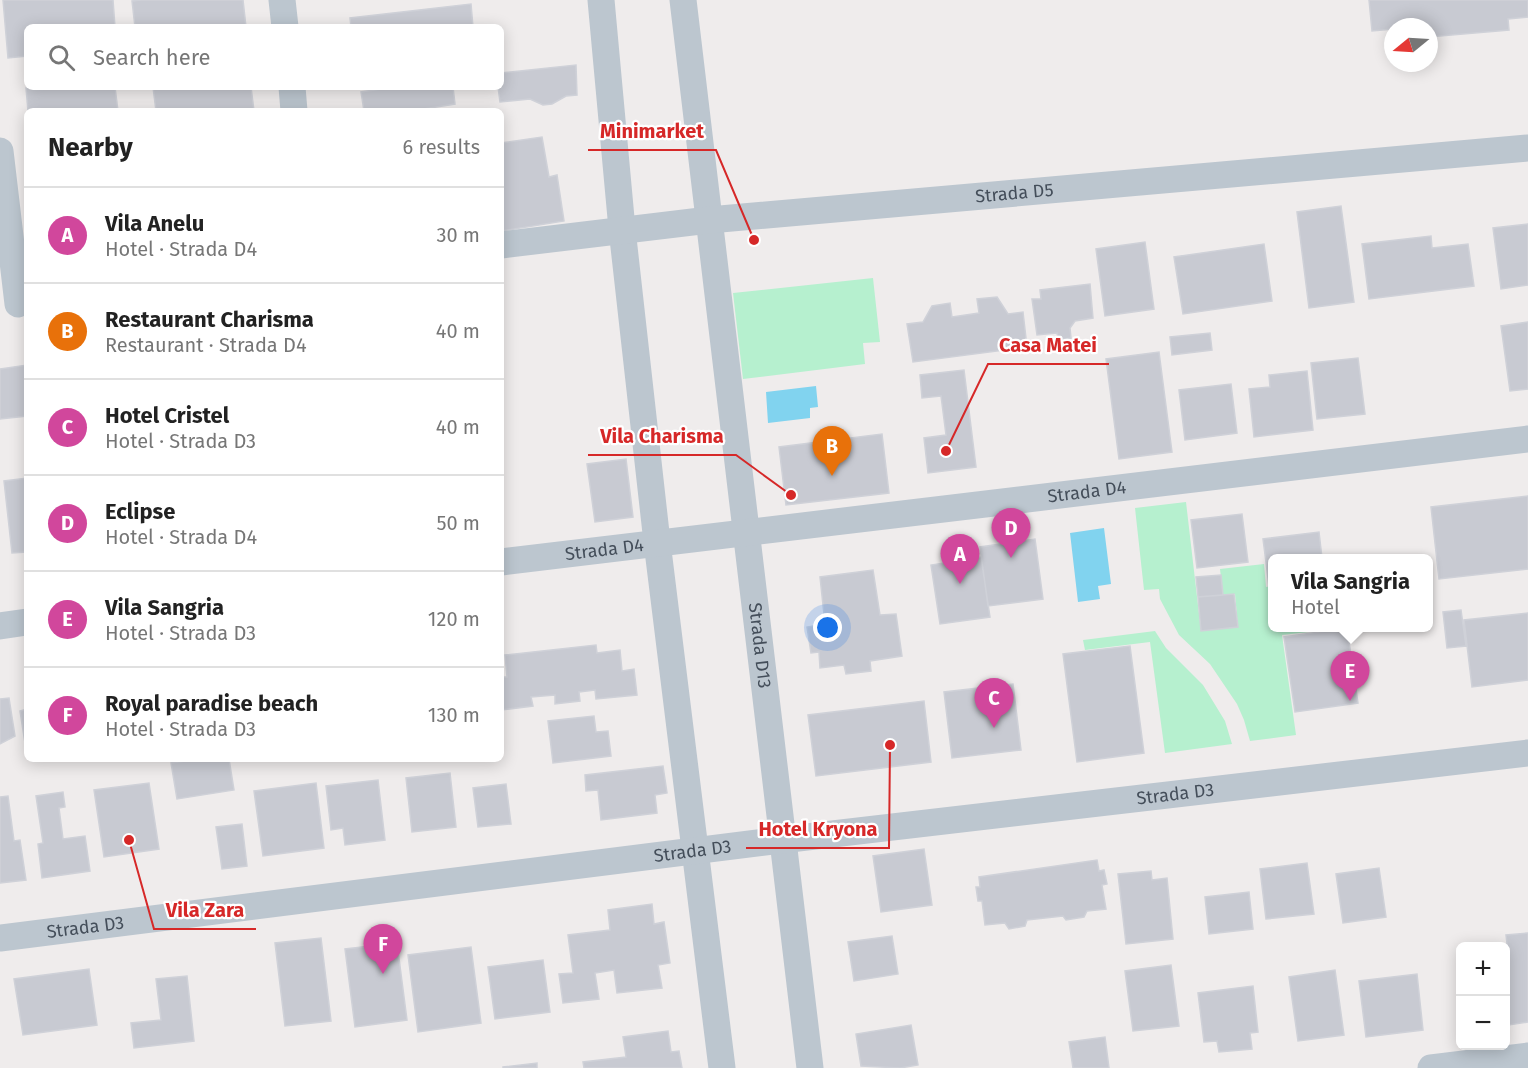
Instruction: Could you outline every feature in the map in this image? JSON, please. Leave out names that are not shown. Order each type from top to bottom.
[{"type":"street","points":[[282,0],[285,24]]},
{"type":"street","points":[[601,0],[622,230],[657,542],[722,1068]]},
{"type":"street","name":"Strada D13","points":[[683,0],[781,840],[810,1068]]},
{"type":"street","points":[[292,90],[294,108]]},
{"type":"street","name":"Strada D5","points":[[504,245],[709,220],[1528,148]]},
{"type":"street","points":[[0,151],[15,304]]},
{"type":"street","name":"Strada D4","points":[[504,562],[1528,439]]},
{"type":"street","points":[[0,626],[24,622]]},
{"type":"street","name":"Strada D3","points":[[0,938],[695,850],[1528,753]]},
{"type":"street","points":[[1431,1068],[1528,1056]]},
{"type":"green space","points":[[873,278],[880,342],[863,343],[865,364],[743,379],[733,293]]},
{"type":"green space","points":[[1186,502],[1201,631],[1238,627],[1235,594],[1223,594],[1220,569],[1264,564],[1266,587],[1268,587],[1268,632],[1309,632],[1282,635],[1296,735],[1250,741],[1237,704],[1210,664],[1179,635],[1160,599],[1159,589],[1144,590],[1135,508]]},
{"type":"green space","points":[[1155,631],[1166,648],[1203,685],[1225,721],[1232,744],[1165,753],[1150,642],[1085,650],[1083,640]]},
{"type":"water","points":[[816,386],[818,407],[810,408],[810,418],[768,423],[766,392]]},
{"type":"water","points":[[1104,528],[1111,584],[1098,586],[1100,599],[1078,602],[1070,533]]},
{"type":"building","points":[[3,0],[113,0],[115,24],[24,24],[24,56],[8,58]]},
{"type":"building","points":[[243,0],[246,24],[135,24],[132,1]]},
{"type":"building","points":[[1369,0],[1528,0],[1528,17],[1508,19],[1509,30],[1438,36],[1438,18],[1384,18],[1384,30],[1372,31]]},
{"type":"building","points":[[471,4],[473,24],[351,24],[350,18]]},
{"type":"building","points":[[576,65],[577,95],[566,96],[552,104],[543,105],[530,99],[500,102],[498,90],[504,90],[504,73]]},
{"type":"building","points":[[26,90],[115,90],[118,108],[28,108]]},
{"type":"building","points":[[153,90],[251,90],[254,108],[156,108]]},
{"type":"building","points":[[453,90],[455,104],[430,108],[364,108],[361,92]]},
{"type":"building","points":[[542,137],[549,177],[557,175],[564,221],[504,231],[504,143]]},
{"type":"building","points":[[1341,206],[1354,302],[1309,308],[1297,212]]},
{"type":"building","points":[[1528,224],[1528,285],[1501,289],[1493,228]]},
{"type":"building","points":[[1431,236],[1432,248],[1468,244],[1474,286],[1369,299],[1362,244]]},
{"type":"building","points":[[1145,242],[1154,309],[1105,316],[1096,249]]},
{"type":"building","points":[[1264,244],[1272,301],[1183,314],[1174,257]]},
{"type":"building","points":[[1090,284],[1093,318],[1075,321],[1070,328],[1071,338],[1058,340],[1057,333],[1037,335],[1032,299],[1041,299],[1040,290]]},
{"type":"building","points":[[997,297],[1008,314],[1023,312],[1027,347],[913,362],[907,324],[923,322],[932,306],[950,303],[952,317],[979,313],[977,299]]},
{"type":"building","points":[[1528,322],[1528,389],[1510,391],[1501,326]]},
{"type":"building","points":[[1210,333],[1212,350],[1172,355],[1170,337]]},
{"type":"building","points":[[1159,352],[1172,452],[1119,459],[1106,359]]},
{"type":"building","points":[[1358,358],[1365,414],[1317,419],[1311,363]]},
{"type":"building","points":[[24,365],[24,416],[0,419],[0,369]]},
{"type":"building","points":[[964,370],[976,467],[928,473],[924,438],[946,435],[941,396],[922,398],[920,375]]},
{"type":"building","points":[[1307,371],[1313,430],[1254,437],[1249,389],[1270,387],[1269,375]]},
{"type":"building","points":[[1231,384],[1237,433],[1185,440],[1179,390]]},
{"type":"building","points":[[882,434],[889,493],[786,505],[779,447]]},
{"type":"building","points":[[626,459],[633,517],[595,522],[587,464]]},
{"type":"building","points":[[24,478],[24,552],[12,553],[4,481]]},
{"type":"building","points":[[1528,496],[1528,569],[1439,579],[1431,507]]},
{"type":"building","points":[[1242,514],[1248,562],[1197,568],[1191,520]]},
{"type":"building","points":[[1319,532],[1322,554],[1268,554],[1268,578],[1263,539]]},
{"type":"building","points":[[1035,539],[1043,599],[988,606],[980,547]]},
{"type":"building","points":[[981,557],[990,617],[940,624],[931,565]]},
{"type":"building","points":[[873,570],[880,615],[896,614],[902,656],[870,661],[871,671],[846,674],[844,665],[820,668],[819,652],[811,653],[807,627],[825,624],[820,577]]},
{"type":"building","points":[[1221,575],[1223,595],[1198,597],[1196,577]]},
{"type":"building","points":[[1234,594],[1238,627],[1201,631],[1198,597]]},
{"type":"building","points":[[1461,610],[1466,646],[1447,648],[1443,612]]},
{"type":"building","points":[[1528,613],[1528,680],[1472,687],[1464,620]]},
{"type":"building","points":[[1319,632],[1348,632],[1358,703],[1295,712],[1284,637]]},
{"type":"building","points":[[596,645],[597,653],[620,650],[622,671],[634,669],[637,695],[596,699],[595,690],[579,692],[580,701],[555,704],[555,695],[531,697],[533,706],[504,710],[504,677],[507,677],[505,655]]},
{"type":"building","points":[[1130,646],[1144,753],[1077,762],[1063,654]]},
{"type":"building","points":[[1013,684],[1021,750],[952,758],[944,692]]},
{"type":"building","points":[[9,698],[15,736],[0,744],[0,699]]},
{"type":"building","points":[[924,701],[931,762],[816,776],[808,715]]},
{"type":"building","points":[[24,710],[24,737],[20,711]]},
{"type":"building","points":[[594,716],[596,732],[608,731],[611,756],[553,763],[548,721]]},
{"type":"building","points":[[229,762],[234,790],[177,799],[171,763]]},
{"type":"building","points":[[663,766],[667,793],[655,795],[657,813],[601,820],[598,790],[586,791],[585,775]]},
{"type":"building","points":[[450,773],[456,827],[412,832],[406,778]]},
{"type":"building","points":[[378,780],[385,840],[345,845],[343,828],[331,830],[326,786]]},
{"type":"building","points":[[149,783],[159,849],[104,857],[94,790]]},
{"type":"building","points":[[316,783],[324,848],[263,856],[254,791]]},
{"type":"building","points":[[506,784],[511,824],[478,827],[473,788]]},
{"type":"building","points":[[63,792],[65,807],[59,808],[63,839],[85,836],[90,871],[42,878],[38,844],[43,843],[36,796]]},
{"type":"building","points":[[8,796],[14,841],[20,840],[26,880],[0,883],[0,797]]},
{"type":"building","points":[[242,824],[247,866],[222,869],[216,827]]},
{"type":"building","points":[[924,849],[932,905],[881,912],[873,856]]},
{"type":"building","points":[[1097,860],[1099,871],[1104,870],[1107,884],[1102,885],[1106,909],[1087,911],[1084,917],[1066,920],[1063,916],[1027,920],[1025,926],[1009,929],[1005,923],[985,925],[982,901],[978,901],[976,887],[980,887],[979,877]]},
{"type":"building","points":[[1307,863],[1314,914],[1266,919],[1260,869]]},
{"type":"building","points":[[1379,868],[1386,917],[1343,923],[1336,874]]},
{"type":"building","points":[[1151,871],[1152,880],[1167,878],[1173,939],[1126,944],[1118,874]]},
{"type":"building","points":[[1249,892],[1253,929],[1209,934],[1205,897]]},
{"type":"building","points":[[652,904],[654,924],[664,922],[670,963],[658,965],[662,988],[617,993],[614,970],[595,973],[599,999],[563,1003],[559,974],[573,973],[568,935],[610,930],[608,910]]},
{"type":"building","points":[[1528,933],[1528,1022],[1510,1025],[1510,942],[1507,942],[1506,935]]},
{"type":"building","points":[[892,936],[898,974],[854,981],[848,942]]},
{"type":"building","points":[[321,938],[331,1021],[285,1026],[275,943]]},
{"type":"building","points":[[397,943],[407,1020],[355,1027],[345,949]]},
{"type":"building","points":[[471,947],[481,1023],[418,1032],[408,955]]},
{"type":"building","points":[[543,960],[550,1012],[495,1019],[488,967]]},
{"type":"building","points":[[1171,965],[1179,1026],[1133,1031],[1125,971]]},
{"type":"building","points":[[89,969],[97,1025],[23,1035],[14,979]]},
{"type":"building","points":[[1335,970],[1344,1035],[1298,1041],[1289,977]]},
{"type":"building","points":[[1417,974],[1423,1030],[1366,1037],[1359,981]]},
{"type":"building","points":[[187,976],[194,1041],[134,1048],[131,1023],[161,1020],[156,979]]},
{"type":"building","points":[[1253,986],[1258,1032],[1250,1033],[1252,1049],[1219,1052],[1217,1041],[1204,1042],[1198,993]]},
{"type":"building","points":[[911,1025],[918,1065],[900,1068],[861,1066],[856,1034]]},
{"type":"building","points":[[668,1031],[671,1052],[679,1051],[682,1068],[584,1068],[583,1062],[626,1057],[623,1037]]},
{"type":"building","points":[[1105,1037],[1109,1068],[1073,1068],[1069,1042]]},
{"type":"building","points":[[537,1063],[537,1068],[503,1068],[503,1067]]},
{"type":"place","name":"Minimarket","points":[[754,240]]},
{"type":"place","name":"Casa Matei","points":[[946,451]]},
{"type":"place","name":"Restaurant Charisma","points":[[832,476]]},
{"type":"place","name":"Vila Charisma","points":[[791,495]]},
{"type":"place","name":"Eclipse","points":[[1011,558]]},
{"type":"place","name":"Vila Anelu","points":[[960,584]]},
{"type":"place","name":"Vila Sangria","points":[[1350,701]]},
{"type":"place","name":"Hotel Cristel","points":[[994,728]]},
{"type":"place","name":"Hotel Kryona","points":[[890,745]]},
{"type":"place","name":"Vila Zara","points":[[129,840]]},
{"type":"place","name":"Royal paradise beach","points":[[383,974]]}]
